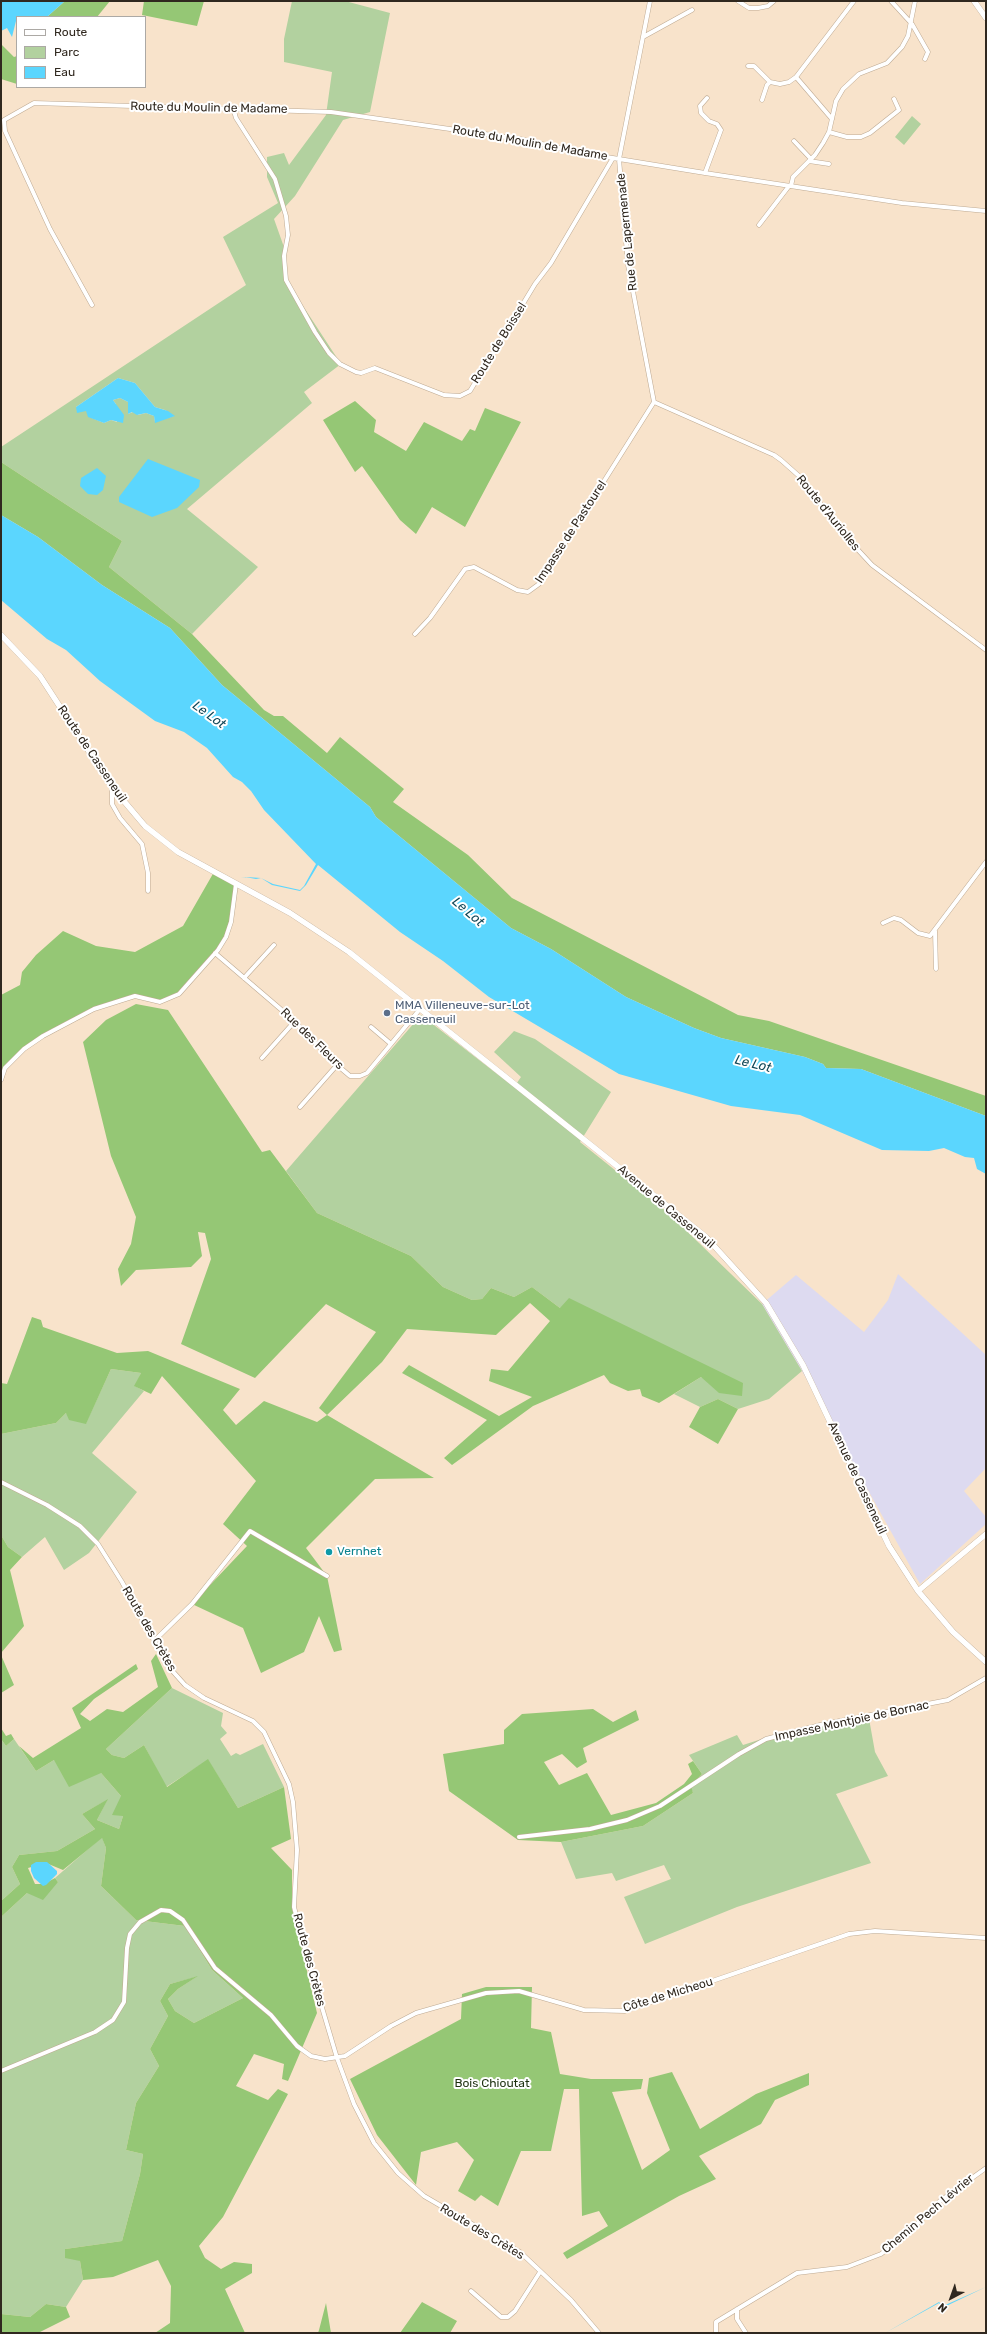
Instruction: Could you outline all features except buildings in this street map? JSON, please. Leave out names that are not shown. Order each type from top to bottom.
[{"type":"main road","points":[[974,1],[986,18]]},
{"type":"main road","name":"Route de Casseneuil","points":[[1,635],[40,676],[112,787],[145,826],[178,852],[236,884]]},
{"type":"main road","name":"Avenue de Casseneuil","points":[[236,884],[290,913],[347,951],[706,1238],[766,1302],[803,1365],[889,1546],[918,1591],[952,1632],[986,1662]]},
{"type":"main road","points":[[918,1591],[986,1534]]},
{"type":"street","points":[[619,159],[650,1]]},
{"type":"street","points":[[738,1],[749,8],[758,8],[768,6],[774,1]]},
{"type":"street","points":[[748,66],[754,66],[770,82],[780,84],[789,82],[796,77],[854,1]]},
{"type":"street","points":[[891,1],[912,24],[928,52],[925,59]]},
{"type":"street","points":[[759,225],[790,186],[793,177],[810,160],[823,143],[829,132],[836,101],[843,89],[859,74],[887,62],[895,55],[908,36],[912,24],[915,1]]},
{"type":"street","points":[[643,37],[692,10]]},
{"type":"street","points":[[796,77],[832,118]]},
{"type":"street","points":[[762,100],[767,85],[770,82]]},
{"type":"street","points":[[705,174],[721,130],[717,124],[709,121],[701,113],[700,106],[707,98]]},
{"type":"street","points":[[829,132],[847,137],[861,137],[870,133],[899,110],[894,99]]},
{"type":"street","name":"Route du Moulin de Madame","points":[[92,305],[50,229],[5,131],[4,120],[34,104],[233,108],[331,112],[520,139],[619,159]]},
{"type":"street","name":"Route de Boissel","points":[[233,108],[236,118],[275,179],[286,216],[288,234],[284,256],[286,280],[315,332],[329,353],[340,364],[356,372],[361,373],[375,368],[444,395],[460,396],[470,391],[535,284],[551,263],[613,158]]},
{"type":"street","points":[[794,141],[810,160],[829,164]]},
{"type":"street","name":"Rue de Lapermenade","points":[[654,402],[628,265],[619,159],[705,174],[902,203],[986,211]]},
{"type":"street","name":"Impasse de Pastourel","points":[[415,634],[430,618],[465,569],[474,567],[517,590],[528,592],[539,584],[654,402]]},
{"type":"street","name":"Route d'Auriolles","points":[[654,402],[774,455],[782,460],[799,476],[847,538],[872,565],[986,650]]},
{"type":"street","points":[[112,787],[112,804],[120,818],[142,844],[148,873],[148,891]]},
{"type":"street","points":[[883,923],[894,918],[925,935],[930,936],[986,862]]},
{"type":"street","points":[[1,1080],[5,1068],[24,1049],[43,1036],[94,1009],[134,996],[160,1002],[179,994],[215,953],[226,937],[231,922],[236,884]]},
{"type":"street","points":[[935,931],[936,970]]},
{"type":"street","points":[[244,978],[274,945]]},
{"type":"street","name":"Rue des Fleurs","points":[[215,953],[295,1021],[337,1065],[350,1076],[360,1076],[366,1073],[420,1009]]},
{"type":"street","points":[[262,1058],[295,1021]]},
{"type":"street","points":[[371,1027],[391,1044]]},
{"type":"street","points":[[300,1107],[337,1065]]},
{"type":"street","name":"Route des Crètes","points":[[1,1482],[47,1505],[80,1526],[98,1544],[168,1666],[185,1685],[204,1698],[259,1726],[289,1784],[297,1850],[294,1907],[337,2058],[354,2104],[374,2143],[398,2173],[424,2196],[520,2252],[571,2300],[599,2333]]},
{"type":"street","points":[[154,1641],[192,1604],[250,1531],[327,1576]]},
{"type":"street","name":"Impasse Montjoie de Bornac","points":[[519,1837],[590,1829],[627,1820],[660,1806],[739,1754],[766,1739],[824,1724],[948,1700],[986,1678]]},
{"type":"street","points":[[1,2071],[95,2032],[113,2020],[124,2002],[127,1948],[130,1934],[146,1916],[156,1911],[166,1910],[183,1920],[215,1968],[271,2015],[297,2046],[311,2056],[318,2058],[337,2058]]},
{"type":"street","name":"Côte de Micheou","points":[[337,2058],[354,2051],[391,2026],[416,2013],[486,1993],[519,1991],[584,2010],[625,2011],[849,1934],[875,1931],[986,1938]]},
{"type":"street","name":"Chemin Pech Lévrier","points":[[716,2333],[716,2322],[797,2274],[847,2267],[881,2254],[906,2235],[940,2201],[986,2168]]},
{"type":"street","points":[[470,2291],[501,2316],[508,2317],[515,2311],[540,2272]]},
{"type":"street","points":[[738,2309],[737,2319],[746,2333]]},
{"type":"shaded area","points":[[898,1274],[986,1355],[986,1468],[964,1491],[986,1517],[986,1524],[920,1584],[802,1371],[762,1304],[796,1275],[864,1332],[888,1300]]},
{"type":"green space","points":[[65,1],[110,1],[98,16],[48,16]]},
{"type":"green space","points":[[144,1],[204,1],[197,26],[142,15]]},
{"type":"green space","points":[[292,1],[345,1],[390,13],[370,112],[343,120],[295,196],[274,219],[285,250],[284,277],[341,364],[304,392],[312,403],[187,509],[258,567],[192,634],[109,567],[122,541],[1,462],[1,447],[246,285],[223,237],[278,203],[267,177],[267,157],[284,153],[289,165],[326,115],[332,72],[284,62],[284,39]],"holes":[[[118,378],[135,383],[155,407],[165,410],[174,416],[155,422],[154,416],[146,413],[138,415],[133,412],[128,414],[128,402],[120,398],[113,400],[116,404],[117,422],[111,420],[104,423],[92,418],[87,411],[76,407]]]},
{"type":"green space","points":[[1,44],[14,57],[16,56],[16,84],[1,79]]},
{"type":"green space","points":[[912,116],[921,124],[904,145],[895,137]]},
{"type":"green space","points":[[355,401],[376,420],[374,432],[406,451],[424,422],[462,441],[470,429],[475,431],[485,408],[521,422],[465,527],[432,507],[416,534],[400,520],[362,466],[355,472],[323,420]]},
{"type":"green space","points":[[1,462],[122,541],[109,567],[192,634],[264,710],[274,716],[283,716],[327,753],[340,737],[404,789],[393,802],[468,855],[512,898],[738,1015],[769,1021],[986,1096],[986,1116],[861,1069],[826,1068],[823,1064],[805,1057],[721,1038],[694,1028],[626,997],[551,949],[511,928],[376,817],[370,807],[222,685],[170,628],[102,585],[38,537],[1,515]]},
{"type":"green space","points":[[214,872],[236,884],[231,922],[218,950],[179,994],[160,1002],[134,996],[94,1009],[24,1049],[1,1071],[1,995],[20,985],[22,972],[36,955],[63,931],[96,946],[135,952],[183,926]]},
{"type":"green space","points":[[136,1004],[168,1010],[262,1152],[270,1150],[317,1213],[411,1256],[443,1287],[472,1300],[482,1299],[491,1288],[514,1297],[532,1287],[560,1308],[569,1298],[743,1383],[742,1396],[719,1393],[701,1377],[659,1403],[642,1396],[640,1389],[628,1391],[610,1383],[604,1375],[533,1406],[452,1465],[444,1458],[487,1420],[402,1373],[409,1365],[499,1416],[532,1397],[489,1381],[491,1369],[508,1371],[550,1321],[530,1303],[496,1335],[407,1329],[382,1362],[327,1415],[319,1408],[376,1332],[326,1304],[255,1378],[181,1344],[211,1259],[205,1233],[198,1232],[202,1256],[191,1267],[136,1270],[121,1286],[118,1269],[131,1244],[136,1217],[111,1156],[83,1042],[106,1020]]},
{"type":"green space","points":[[421,1015],[514,1087],[521,1077],[494,1052],[514,1031],[535,1039],[611,1092],[580,1142],[667,1212],[762,1304],[802,1371],[769,1399],[738,1409],[718,1399],[700,1407],[674,1394],[701,1377],[741,1396],[560,1308],[532,1287],[514,1297],[491,1288],[482,1299],[472,1300],[443,1287],[411,1256],[317,1213],[286,1171]]},
{"type":"green space","points":[[32,1317],[41,1320],[43,1327],[117,1353],[148,1351],[240,1389],[223,1410],[236,1425],[264,1401],[317,1422],[327,1415],[434,1478],[375,1479],[306,1548],[327,1576],[342,1650],[334,1652],[319,1616],[304,1652],[261,1673],[243,1628],[192,1604],[247,1546],[223,1524],[256,1481],[162,1376],[151,1394],[134,1386],[141,1373],[111,1369],[86,1424],[69,1420],[66,1413],[56,1423],[1,1434],[1,1383],[7,1384]]},
{"type":"green space","points":[[111,1369],[141,1373],[135,1386],[144,1391],[92,1453],[137,1492],[89,1553],[64,1570],[45,1537],[22,1557],[8,1547],[1,1535],[1,1434],[56,1423],[66,1413],[86,1423]]},
{"type":"green space","points":[[718,1399],[738,1409],[718,1444],[689,1427],[700,1407]]},
{"type":"green space","points":[[1,1535],[8,1547],[22,1557],[10,1570],[24,1626],[1,1653]]},
{"type":"green space","points":[[156,1654],[172,1688],[106,1749],[112,1755],[124,1758],[144,1745],[167,1787],[208,1759],[238,1808],[284,1787],[291,1839],[271,1848],[292,1870],[292,1908],[317,2013],[288,2081],[282,2079],[284,2064],[254,2054],[236,2086],[268,2100],[278,2089],[288,2094],[223,2217],[199,2246],[205,2258],[221,2269],[234,2262],[252,2264],[252,2273],[225,2289],[245,2333],[155,2333],[170,2323],[171,2286],[158,2260],[113,2277],[83,2280],[80,2261],[65,2258],[65,2249],[122,2241],[140,2174],[143,2154],[126,2150],[136,2103],[159,2066],[150,2049],[168,2016],[160,2001],[170,1984],[198,1976],[178,1989],[168,1999],[175,2011],[194,2023],[243,1998],[212,1970],[185,1926],[136,1920],[101,1886],[106,1848],[102,1838],[63,1870],[46,1863],[28,1868],[35,1884],[44,1884],[55,1878],[58,1882],[43,1900],[27,1893],[1,1917],[1,1901],[20,1884],[12,1867],[19,1855],[57,1851],[95,1829],[82,1814],[108,1799],[97,1820],[119,1829],[123,1816],[112,1815],[121,1796],[101,1773],[69,1787],[54,1760],[36,1771],[19,1746],[33,1758],[81,1728],[72,1708],[136,1664],[138,1669],[94,1699],[80,1714],[90,1721],[107,1709],[123,1712],[158,1687],[151,1661]]},
{"type":"green space","points":[[1,1655],[14,1685],[1,1693]]},
{"type":"green space","points":[[172,1688],[223,1713],[221,1726],[227,1733],[220,1739],[231,1756],[236,1753],[240,1755],[263,1744],[284,1787],[238,1808],[208,1760],[166,1787],[144,1745],[124,1758],[112,1755],[106,1749]]},
{"type":"green space","points":[[593,1709],[613,1722],[636,1710],[639,1720],[583,1748],[587,1762],[577,1768],[562,1754],[544,1762],[559,1785],[587,1773],[611,1815],[656,1803],[684,1784],[692,1774],[688,1764],[693,1761],[702,1774],[691,1786],[693,1793],[643,1826],[561,1842],[518,1840],[449,1791],[443,1754],[504,1744],[504,1730],[522,1714]]},
{"type":"green space","points":[[868,1713],[875,1752],[888,1776],[836,1794],[871,1863],[737,1907],[645,1944],[624,1897],[671,1879],[664,1865],[616,1881],[612,1873],[576,1879],[561,1842],[643,1826],[693,1793],[690,1786],[702,1774],[689,1755],[737,1735],[743,1745],[768,1737]]},
{"type":"green space","points":[[1,1728],[6,1736],[11,1734],[14,1739],[6,1746],[1,1739]]},
{"type":"green space","points":[[1,1739],[6,1746],[14,1739],[36,1771],[54,1760],[101,1773],[121,1796],[123,1816],[119,1829],[97,1820],[107,1800],[82,1814],[95,1829],[57,1851],[19,1855],[12,1867],[20,1884],[1,1901]]},
{"type":"green space","points":[[102,1837],[106,1848],[101,1886],[136,1920],[185,1926],[212,1970],[243,1998],[194,2023],[175,2011],[168,1999],[178,1989],[196,1977],[170,1984],[160,2001],[168,2016],[150,2049],[159,2066],[136,2103],[126,2150],[143,2154],[140,2174],[122,2241],[65,2249],[80,2261],[83,2280],[66,2307],[46,2304],[30,2317],[1,2314],[1,1917],[27,1893],[58,1882],[55,1878]]},
{"type":"green space","name":"Bois Chioutat","points":[[486,1987],[532,1987],[531,2028],[551,2032],[560,2074],[591,2079],[643,2079],[641,2089],[612,2092],[642,2170],[670,2150],[647,2093],[649,2078],[672,2072],[700,2129],[756,2094],[809,2073],[809,2085],[775,2100],[761,2124],[699,2156],[716,2179],[679,2196],[567,2259],[563,2253],[608,2226],[599,2211],[582,2216],[579,2089],[564,2089],[551,2151],[521,2151],[498,2206],[481,2195],[475,2201],[458,2191],[474,2160],[457,2142],[421,2152],[416,2185],[377,2135],[350,2079],[461,2019],[462,1994]]},
{"type":"green space","points":[[422,2302],[457,2321],[450,2333],[400,2333]]},
{"type":"green space","points":[[326,2303],[331,2333],[318,2333],[319,2330]]},
{"type":"green space","points":[[46,2304],[66,2307],[70,2317],[38,2333],[1,2333],[1,2314],[30,2317]]},
{"type":"water","points":[[1,1],[65,1],[48,16],[16,16],[12,37],[7,28],[1,31]]},
{"type":"water","points":[[118,378],[135,383],[155,407],[168,411],[175,416],[155,423],[154,416],[146,413],[137,415],[132,412],[128,414],[128,402],[120,398],[113,400],[124,415],[123,423],[111,420],[104,423],[88,417],[86,411],[77,413],[76,407]]},
{"type":"water","points":[[148,459],[200,480],[199,487],[177,508],[152,517],[119,502],[119,497]]},
{"type":"water","points":[[97,468],[106,476],[103,490],[97,495],[88,494],[80,486],[81,478]]},
{"type":"water","name":"Le Lot","points":[[1,515],[38,537],[102,585],[170,628],[222,685],[370,807],[376,817],[511,928],[551,949],[626,997],[694,1028],[721,1038],[805,1057],[823,1064],[826,1068],[861,1069],[986,1116],[986,1174],[977,1169],[974,1158],[965,1157],[944,1148],[929,1151],[882,1150],[800,1115],[731,1106],[619,1074],[489,997],[443,961],[400,932],[318,865],[306,885],[300,891],[272,885],[261,878],[273,884],[300,890],[304,886],[316,864],[264,810],[251,791],[242,782],[233,777],[207,748],[184,732],[155,721],[100,681],[66,650],[47,639],[1,600]]},
{"type":"water","points":[[36,1862],[47,1862],[57,1871],[57,1874],[46,1885],[43,1886],[34,1878],[31,1871],[31,1865]]},
{"type":"water","points":[[986,2287],[942,2308],[939,2303],[885,2333],[939,2302],[943,2306]]},
{"type":"place","name":"MMA Villeneuve-sur-Lot Casseneuil","points":[[387,1013]]},
{"type":"place","name":"Vernhet","points":[[329,1552]]}]
